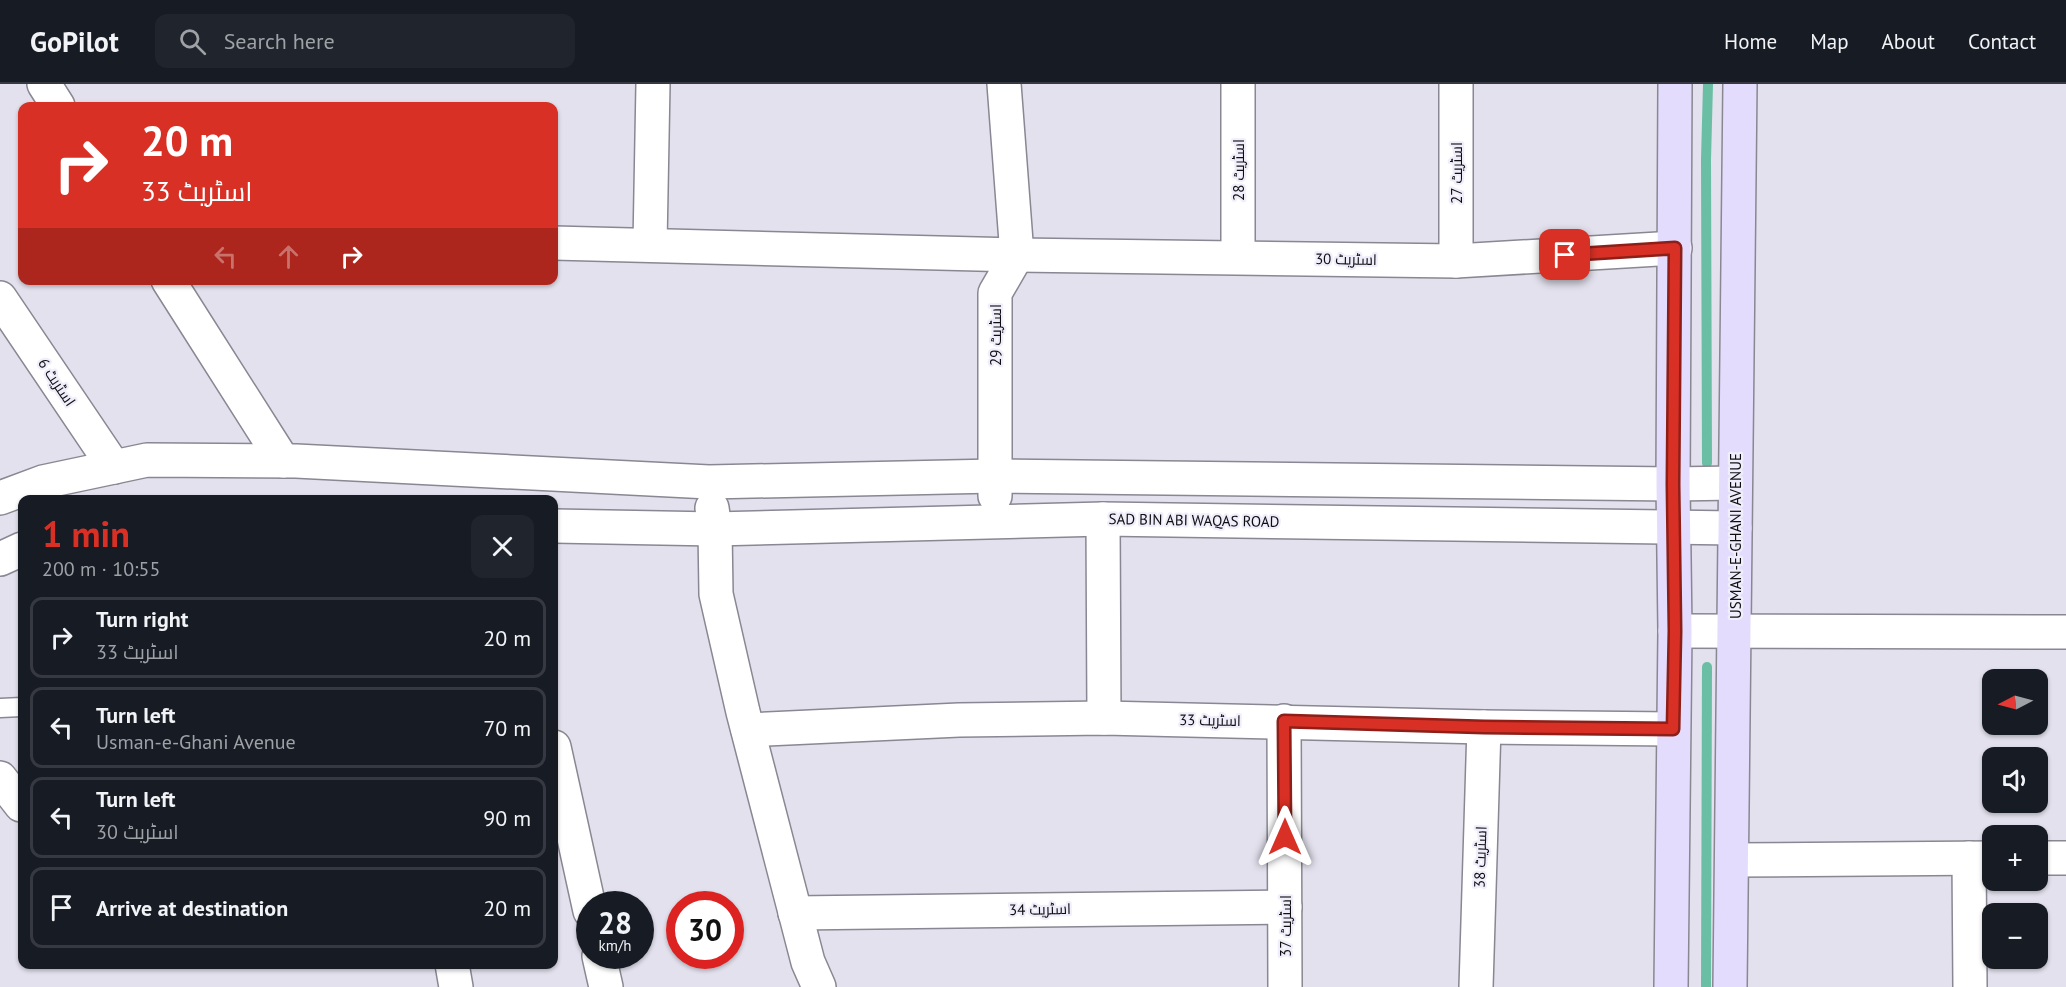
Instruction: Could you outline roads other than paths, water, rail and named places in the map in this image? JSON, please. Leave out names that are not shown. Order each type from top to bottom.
[{"type":"main road","points":[[1671,987],[1675,631],[1673,484],[1675,84]]},
{"type":"main road","name":"USMAN-E-GHANI AVENUE","points":[[1730,987],[1740,84]]},
{"type":"street","points":[[44,84],[55,102]]},
{"type":"street","points":[[650,244],[653,84]]},
{"type":"street","points":[[1004,84],[1017,255]]},
{"type":"street","name":"اسٹریٹ 28","points":[[1238,84],[1238,257]]},
{"type":"street","name":"اسٹریٹ 27","points":[[1456,84],[1456,261]]},
{"type":"street","name":"اسٹریٹ 30","points":[[558,243],[1017,255],[1456,261],[1675,248]]},
{"type":"street","name":"اسٹریٹ 29","points":[[995,521],[995,293],[1017,255]]},
{"type":"street","points":[[171,285],[283,461]]},
{"type":"street","name":"اسٹریٹ 6","points":[[0,298],[114,467]]},
{"type":"street","points":[[0,498],[43,482],[147,460],[283,461],[709,482],[995,476],[1735,483]]},
{"type":"street","points":[[709,482],[715,529],[716,594],[795,913],[808,962],[819,987]]},
{"type":"street","points":[[1103,519],[1104,718]]},
{"type":"street","name":"SAD BIN ABI WAQAS ROAD","points":[[558,526],[715,529],[1103,519],[1735,528]]},
{"type":"street","points":[[0,559],[18,551]]},
{"type":"street","points":[[1675,631],[2066,632]]},
{"type":"street","name":"اسٹریٹ 33","points":[[748,730],[958,720],[1104,718],[1673,729]]},
{"type":"street","name":"اسٹریٹ 37","points":[[1284,721],[1285,987]]},
{"type":"street","name":"اسٹریٹ 38","points":[[1476,987],[1484,727]]},
{"type":"street","points":[[558,765],[586,891]]},
{"type":"street","points":[[0,778],[18,801]]},
{"type":"street","points":[[1732,860],[1980,858],[1970,987]]},
{"type":"street","points":[[2048,858],[2066,858]]},
{"type":"street","name":"اسٹریٹ 34","points":[[795,913],[1285,907]]},
{"type":"street","points":[[453,969],[456,987]]},
{"type":"street","points":[[602,969],[606,987]]},
{"type":"lane","points":[[0,708],[18,707]]},
{"type":"waterway","points":[[1707,463],[1708,84]]},
{"type":"waterway","points":[[1706,987],[1707,667]]}]
